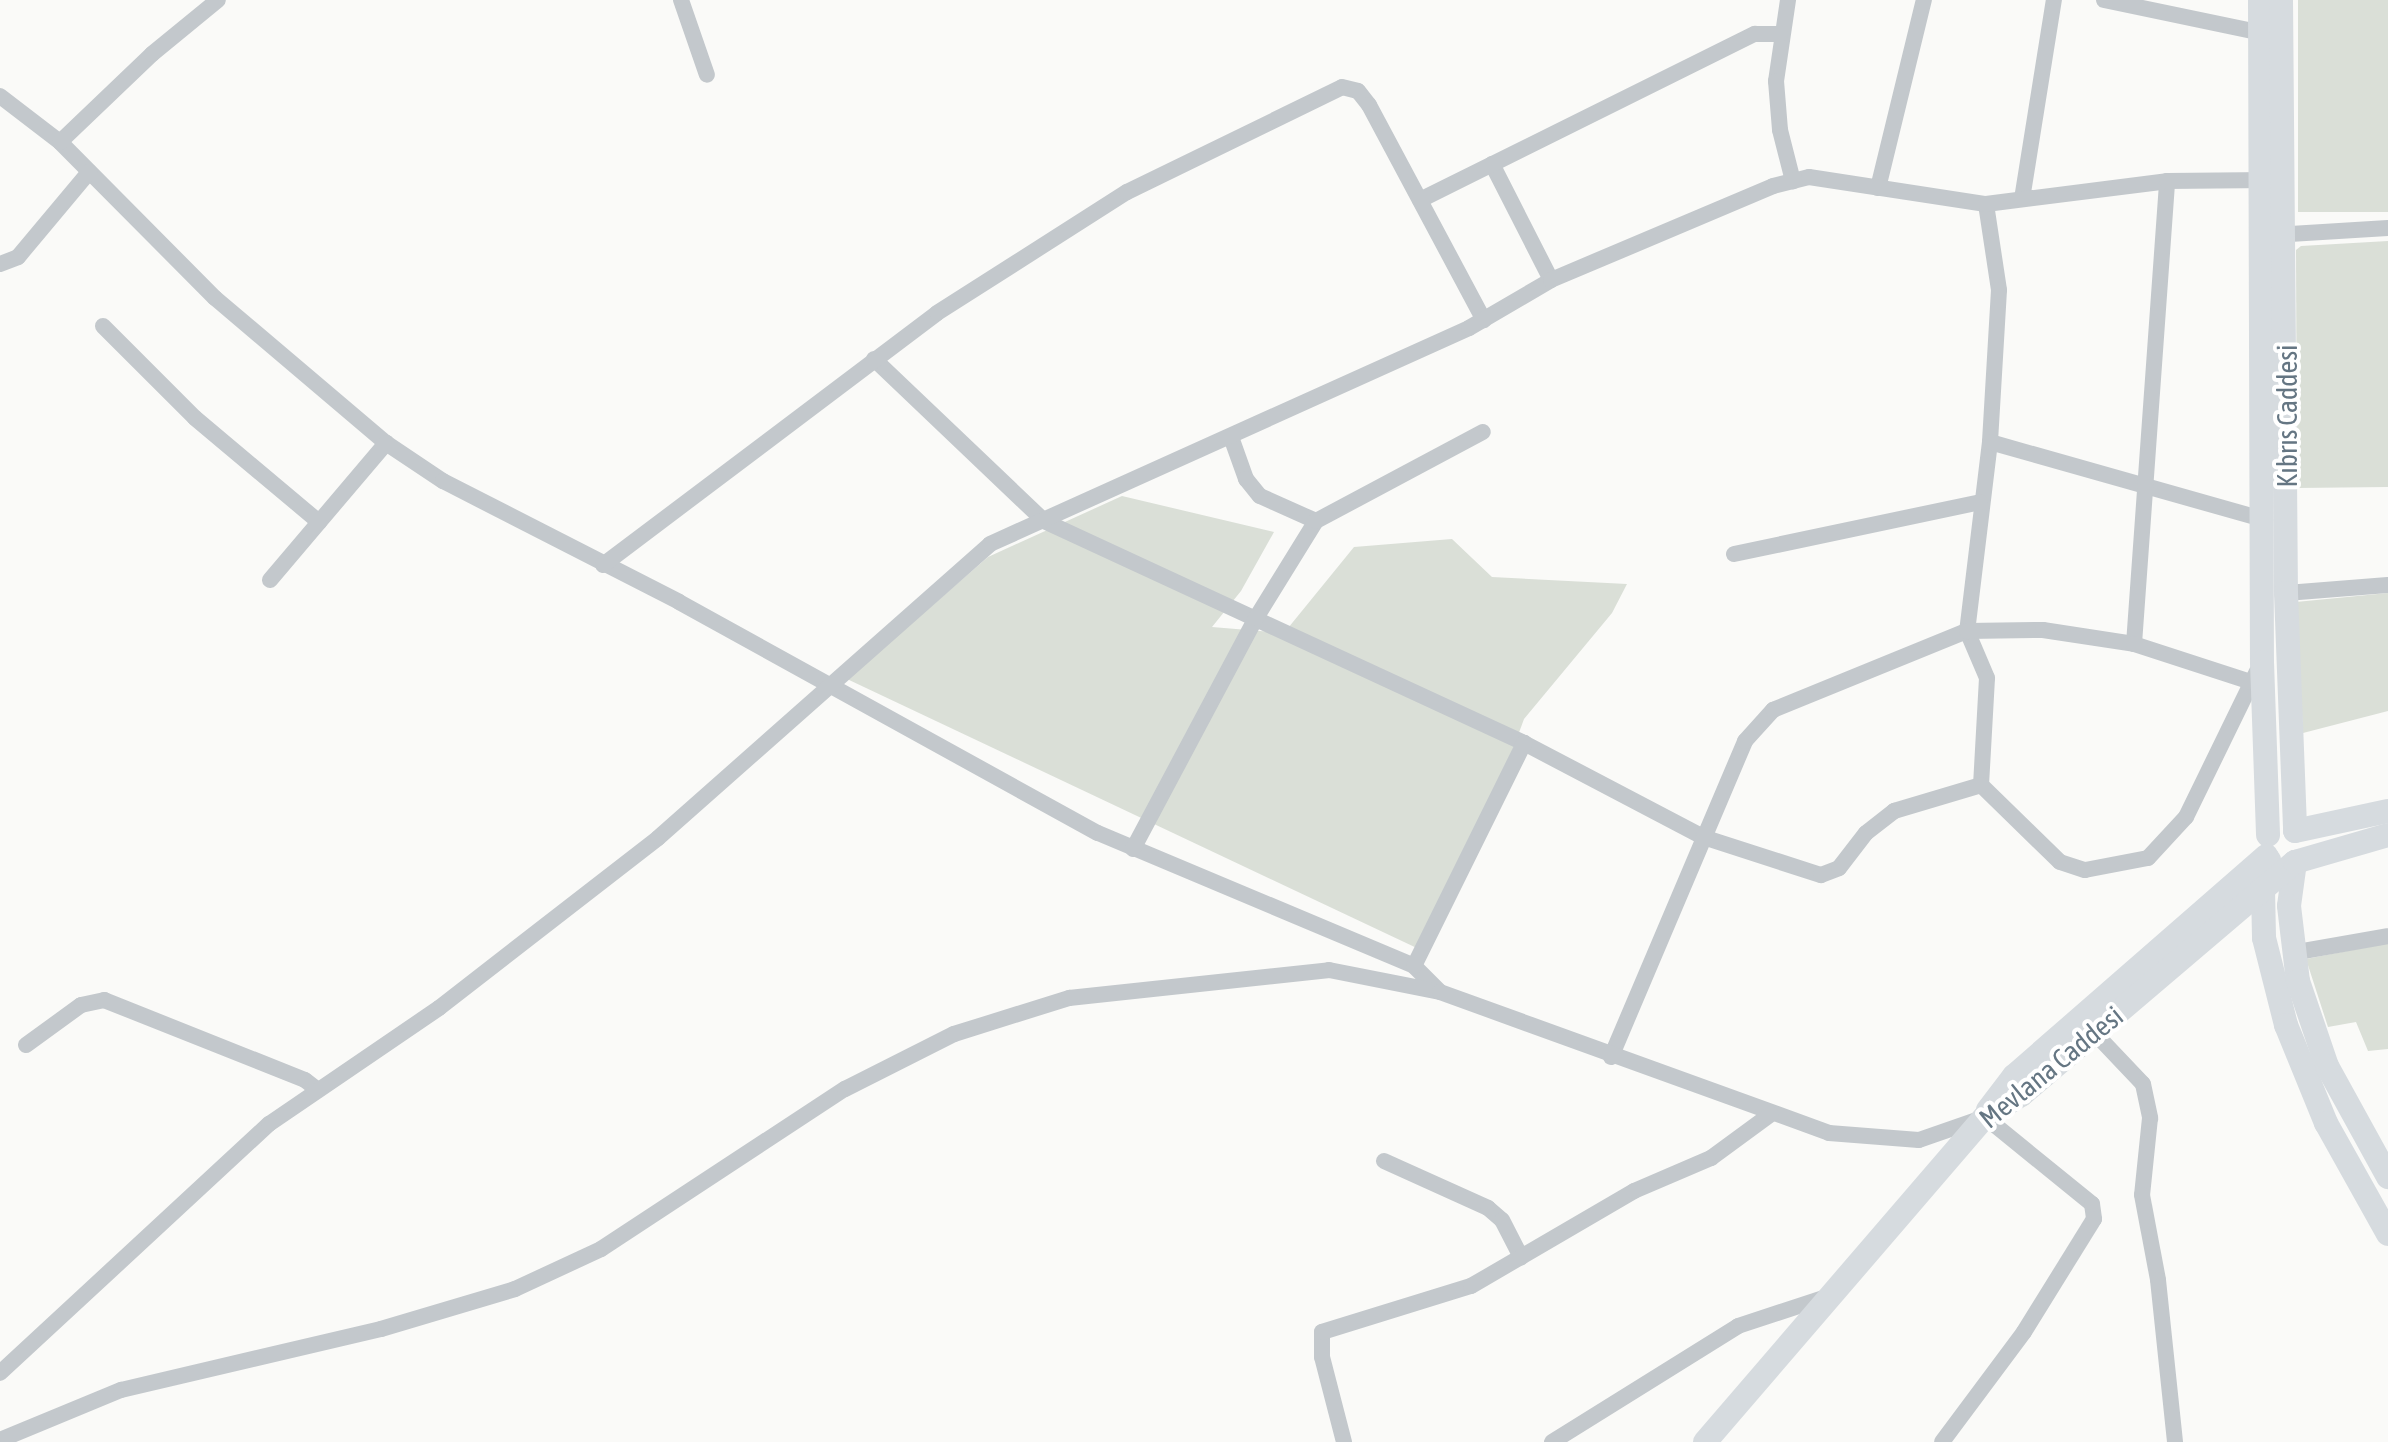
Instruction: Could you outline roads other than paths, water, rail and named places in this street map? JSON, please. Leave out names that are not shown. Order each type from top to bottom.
[{"type":"main road","points":[[2260,0],[2273,180]]},
{"type":"main road","name":"Kıbrıs Caddesi","points":[[2281,0],[2273,180],[2295,831]]},
{"type":"main road","points":[[2274,235],[2257,672],[2268,850],[2263,889],[2264,938],[2286,1025],[2326,1123],[2388,1234]]},
{"type":"main road","points":[[2088,1026],[2268,850],[2278,828],[2295,831],[2388,811]]},
{"type":"main road","points":[[2295,831],[2302,847],[2289,888],[2292,953],[2327,1066],[2388,1177]]},
{"type":"main road","name":"Mevlana Caddesi","points":[[1705,1442],[1985,1117],[2014,1076],[2088,1026],[2295,862],[2388,835]]},
{"type":"main road","points":[[2268,850],[2279,865],[2295,862]]},
{"type":"street","points":[[60,142],[152,54],[218,0]]},
{"type":"street","points":[[681,0],[707,75]]},
{"type":"street","points":[[1788,0],[1780,34],[1777,104],[1793,181]]},
{"type":"street","points":[[1878,188],[1924,0]]},
{"type":"street","points":[[2022,199],[2054,0]]},
{"type":"street","points":[[2104,0],[2262,33]]},
{"type":"street","points":[[1420,200],[1755,34],[1780,34]]},
{"type":"street","points":[[603,565],[874,359],[1127,192],[1342,87],[1358,91],[1369,105],[1484,320]]},
{"type":"street","points":[[0,96],[60,142],[215,298],[386,443],[506,518],[603,565],[1133,849],[1414,966],[1440,992]]},
{"type":"street","points":[[1492,164],[1551,280]]},
{"type":"street","points":[[0,264],[18,257],[89,172]]},
{"type":"street","points":[[0,1373],[269,1124],[439,1008],[658,838],[990,544],[1484,320],[1551,280],[1793,181],[1809,177],[1986,204],[2167,181],[2273,180]]},
{"type":"street","points":[[2134,644],[2167,181]]},
{"type":"street","points":[[1611,1057],[1745,741],[1765,715],[1967,631],[2043,630],[2134,644],[2257,672],[2186,817],[2148,858],[2085,870],[2060,862],[1981,785],[1987,678],[1967,631],[1980,502],[1990,442],[1999,290],[1986,204]]},
{"type":"street","points":[[2274,235],[2388,228]]},
{"type":"street","points":[[103,326],[195,418],[319,522]]},
{"type":"street","points":[[874,359],[1044,521],[1524,743],[1703,837],[1821,875],[1839,868],[1866,833],[1894,811],[1981,785]]},
{"type":"street","points":[[1133,849],[1256,618],[1316,521],[1483,432]]},
{"type":"street","points":[[1231,437],[1246,479],[1260,496],[1316,521]]},
{"type":"street","points":[[1990,442],[2146,489],[2265,520]]},
{"type":"street","points":[[270,580],[386,443]]},
{"type":"street","points":[[1734,554],[1980,502]]},
{"type":"street","points":[[2286,593],[2388,585]]},
{"type":"street","points":[[1414,966],[1524,743]]},
{"type":"street","points":[[2292,953],[2388,936]]},
{"type":"street","points":[[0,1440],[121,1390],[381,1329],[515,1289],[601,1249],[845,1089],[954,1034],[1040,1007],[1168,984],[1329,970],[1440,992],[1611,1057],[1829,1133],[1919,1140],[1985,1117],[2092,1204],[2094,1219],[2024,1332],[1942,1442]]},
{"type":"street","points":[[26,1045],[81,1005],[104,1000],[305,1080],[318,1090]]},
{"type":"street","points":[[2088,1026],[2143,1084],[2150,1118],[2142,1195],[2158,1280],[2175,1442]]},
{"type":"street","points":[[1344,1442],[1322,1357],[1322,1332],[1471,1286],[1634,1191],[1711,1158],[1771,1114]]},
{"type":"street","points":[[1384,1161],[1488,1208],[1502,1220],[1521,1257]]},
{"type":"street","points":[[1552,1442],[1738,1326],[1829,1296]]}]
